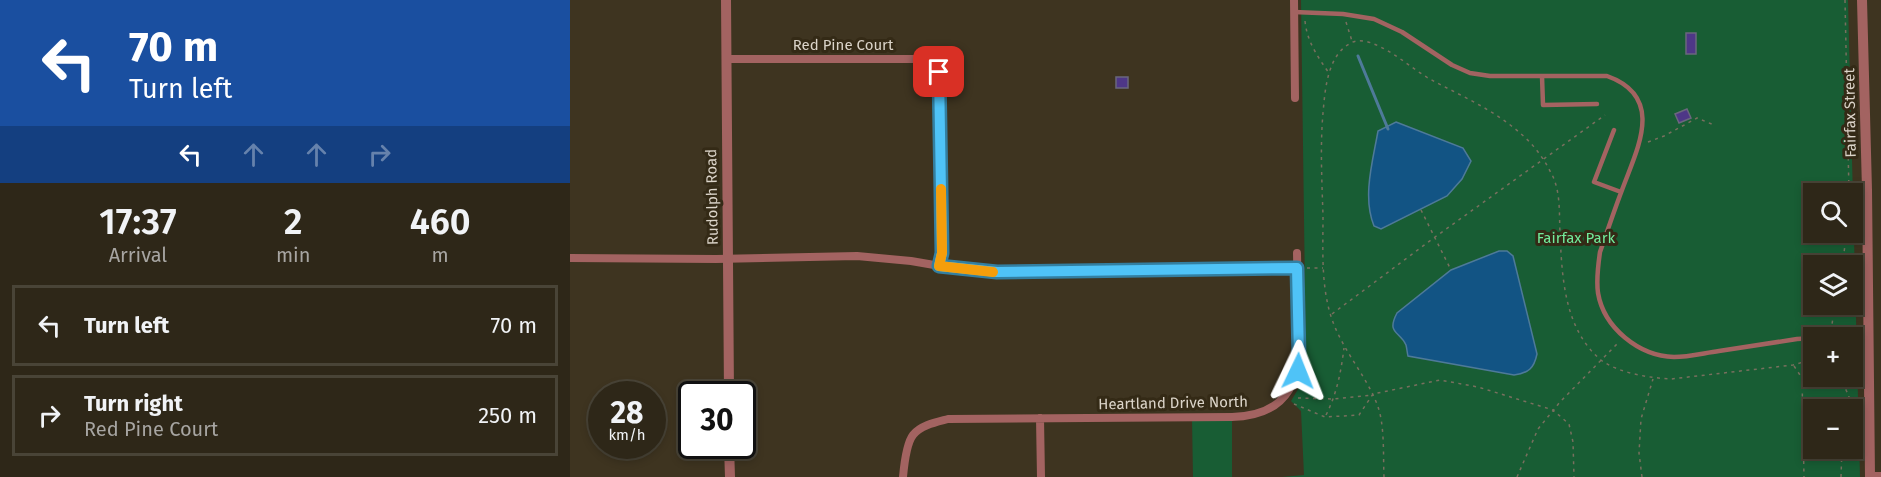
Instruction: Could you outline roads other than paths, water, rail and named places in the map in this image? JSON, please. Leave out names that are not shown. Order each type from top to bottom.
[{"type":"street","name":"Rudolph Road","points":[[726,0],[729,381]]},
{"type":"street","points":[[1294,0],[1295,98]]},
{"type":"street","name":"Fairfax Street","points":[[1862,0],[1873,476]]},
{"type":"street","name":"Red Pine Court","points":[[726,59],[923,58],[933,63],[939,72],[942,253],[939,266]]},
{"type":"street","name":"Heartland Drive North","points":[[903,477],[905,459],[913,435],[928,425],[948,419],[1244,417],[1269,410],[1286,395],[1298,371],[1297,253]]},
{"type":"street","points":[[570,258],[857,256],[885,257],[997,272],[1297,268]]},
{"type":"street","points":[[1040,418],[1041,477]]},
{"type":"street","points":[[729,459],[730,477]]},
{"type":"lane","points":[[1294,12],[1343,14],[1366,17],[1388,24],[1452,65],[1470,73],[1490,76],[1607,76],[1627,86],[1635,95],[1644,125],[1639,145],[1600,252],[1598,296],[1611,323],[1623,337],[1639,348],[1674,357],[1803,339]]},
{"type":"lane","points":[[1542,76],[1543,105],[1597,104]]},
{"type":"lane","points":[[1614,130],[1594,182],[1621,192]]},
{"type":"lane","points":[[1863,337],[1869,337]]},
{"type":"water","points":[[1396,122],[1463,148],[1471,161],[1462,179],[1447,196],[1381,229],[1374,226],[1371,215],[1370,178],[1378,131]]},
{"type":"water","points":[[1499,251],[1507,251],[1513,256],[1537,354],[1530,369],[1514,375],[1408,356],[1406,345],[1393,329],[1397,313],[1451,270]]},
{"type":"waterway","points":[[1358,56],[1388,129]]},
{"type":"park label","name":"Fairfax Park","points":[[1576,238]]}]
